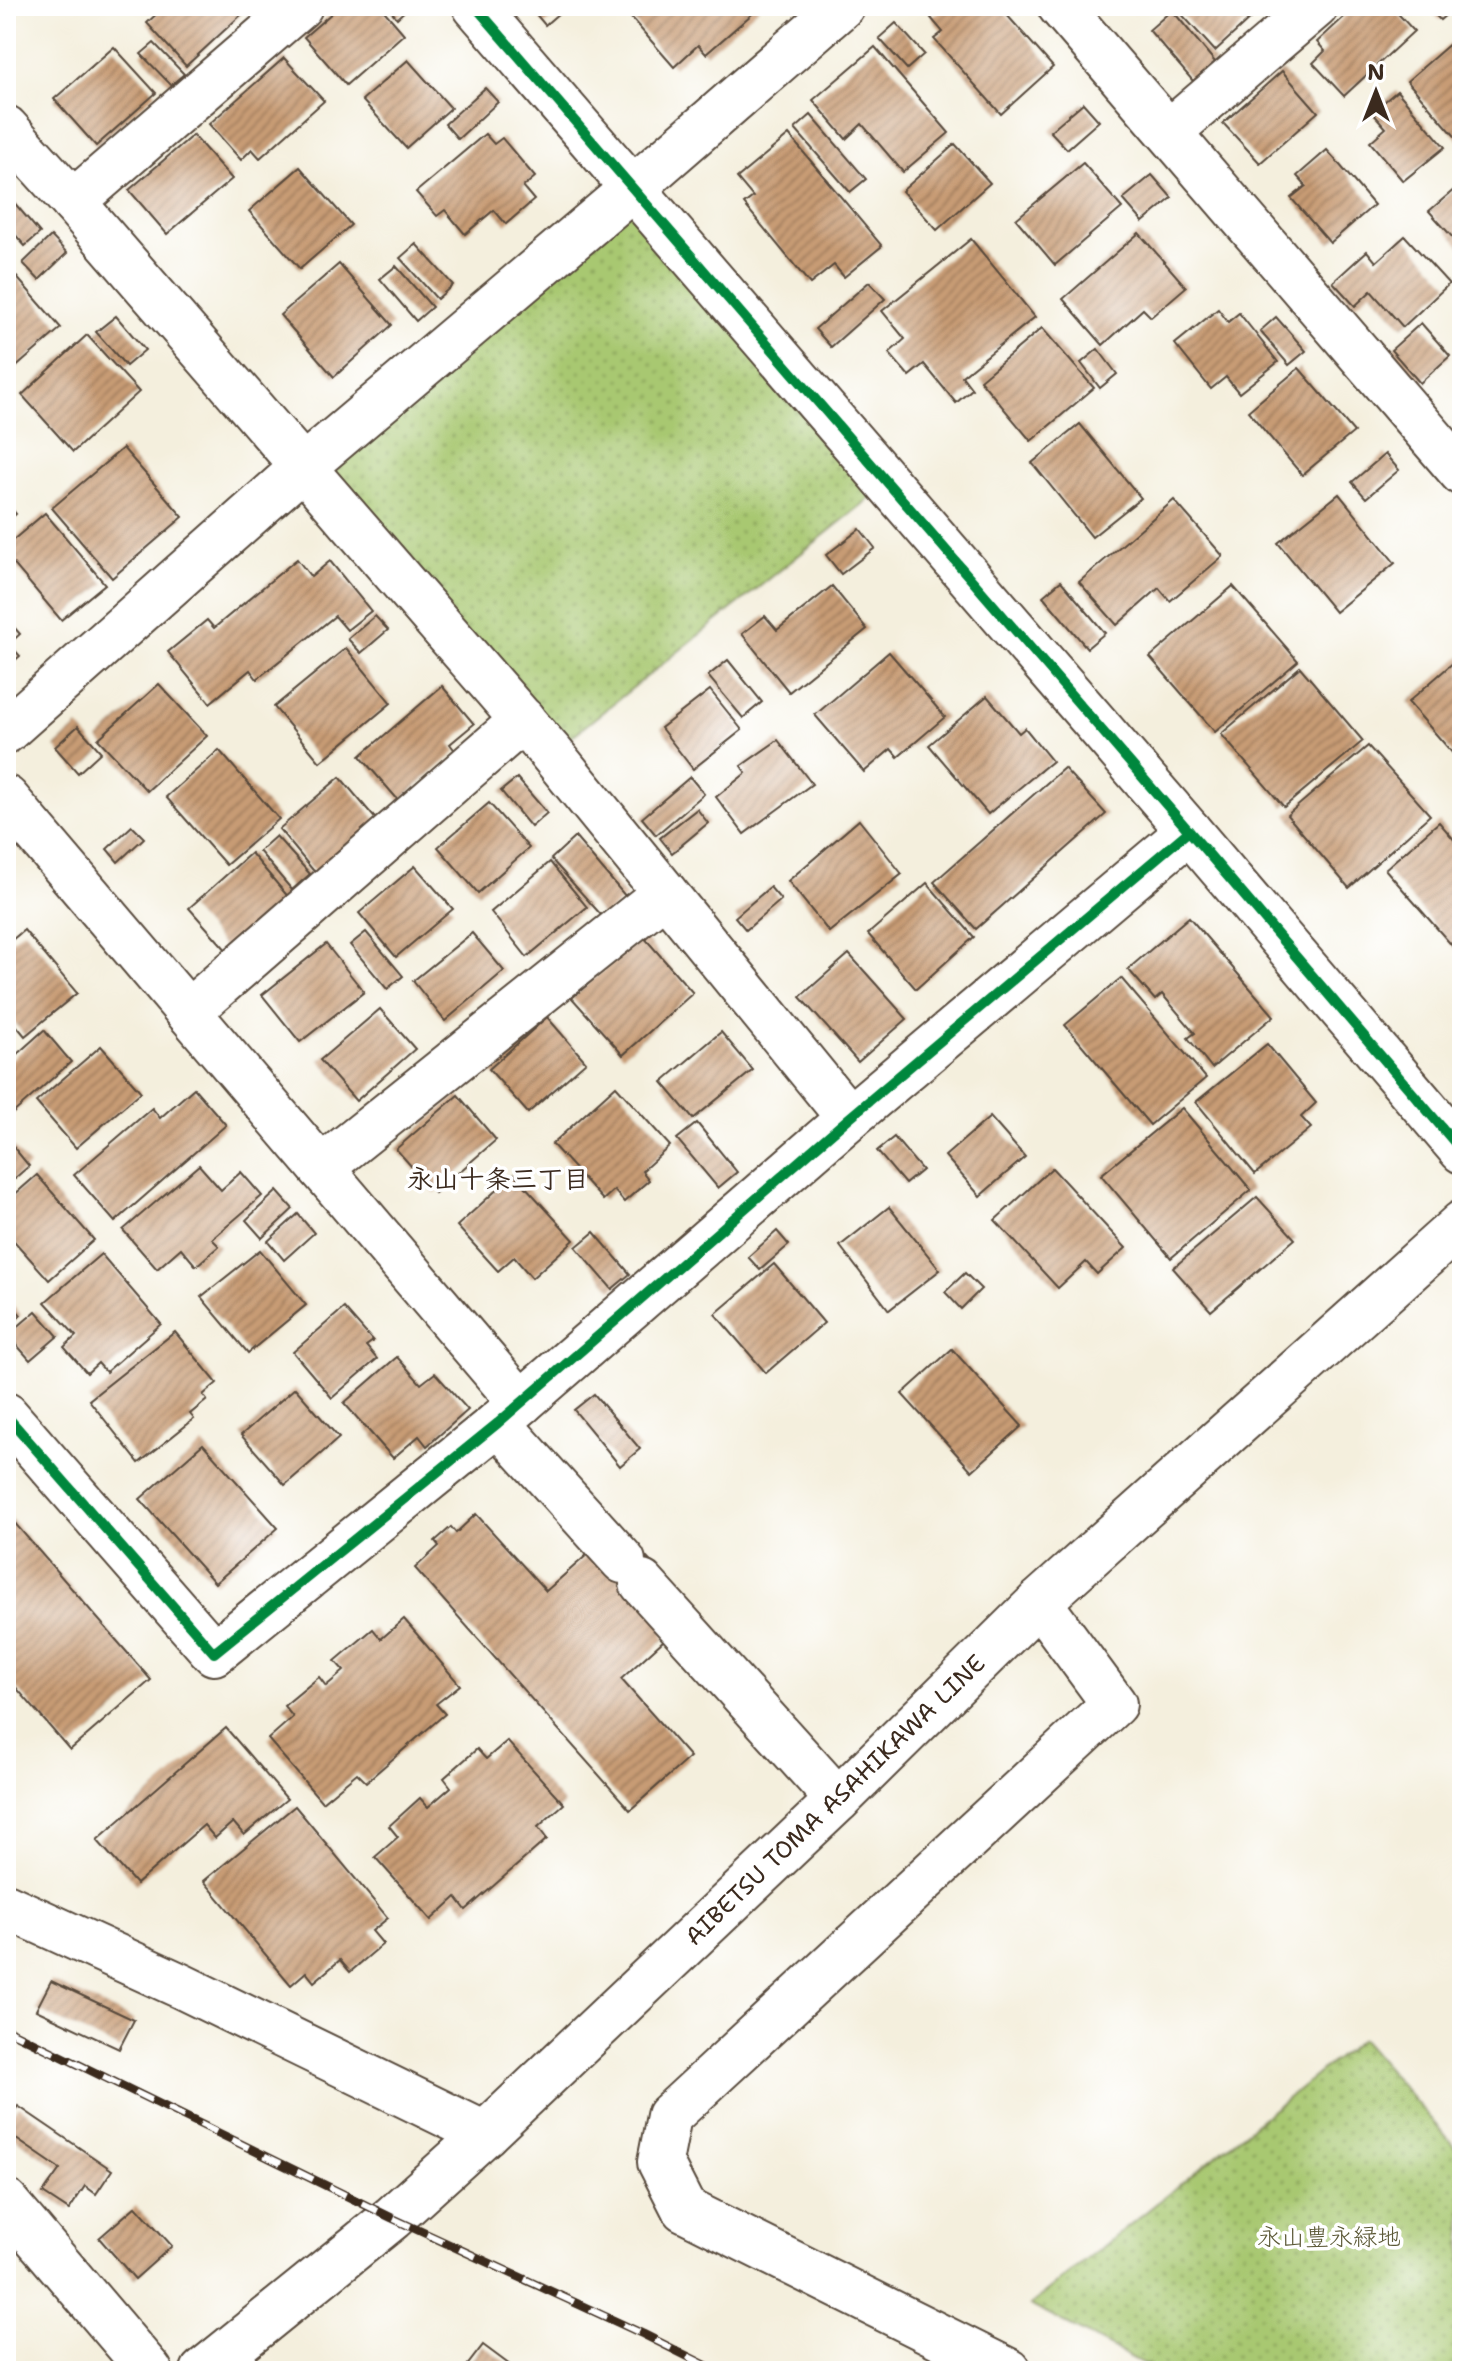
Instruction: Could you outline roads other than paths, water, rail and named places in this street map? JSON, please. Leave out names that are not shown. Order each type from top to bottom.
[{"type":"street","points":[[73,202],[300,6]]},
{"type":"street","points":[[475,6],[1462,1151]]},
{"type":"street","points":[[6,731],[302,468],[633,188],[842,6]]},
{"type":"street","points":[[1060,6],[1462,473]]},
{"type":"street","points":[[1169,132],[1316,6]]},
{"type":"street","points":[[6,128],[523,720],[849,1118]]},
{"type":"street","points":[[188,1012],[523,720]]},
{"type":"street","points":[[6,798],[321,1168],[632,1572],[838,1800]]},
{"type":"street","points":[[6,1415],[214,1653],[510,1413],[849,1118],[1189,831]]},
{"type":"street","points":[[321,1168],[665,893]]},
{"type":"street","name":"AIBETSU TOMA ASAHIKAWA LINE","points":[[203,2371],[392,2218],[485,2134],[838,1800],[1039,1602],[1462,1223]]},
{"type":"street","points":[[1009,2371],[684,2209],[660,2162],[669,2116],[1114,1704],[1039,1602]]},
{"type":"street","points":[[6,1906],[181,1986],[485,2134]]},
{"type":"street","points":[[6,2202],[150,2371]]},
{"type":"railway","points":[[6,2029],[392,2218],[717,2371]]},
{"type":"district","name":"永山十条三丁目","points":[[498,1179]]},
{"type":"park label","name":"永山豊永緑地","points":[[1329,2237]]}]
